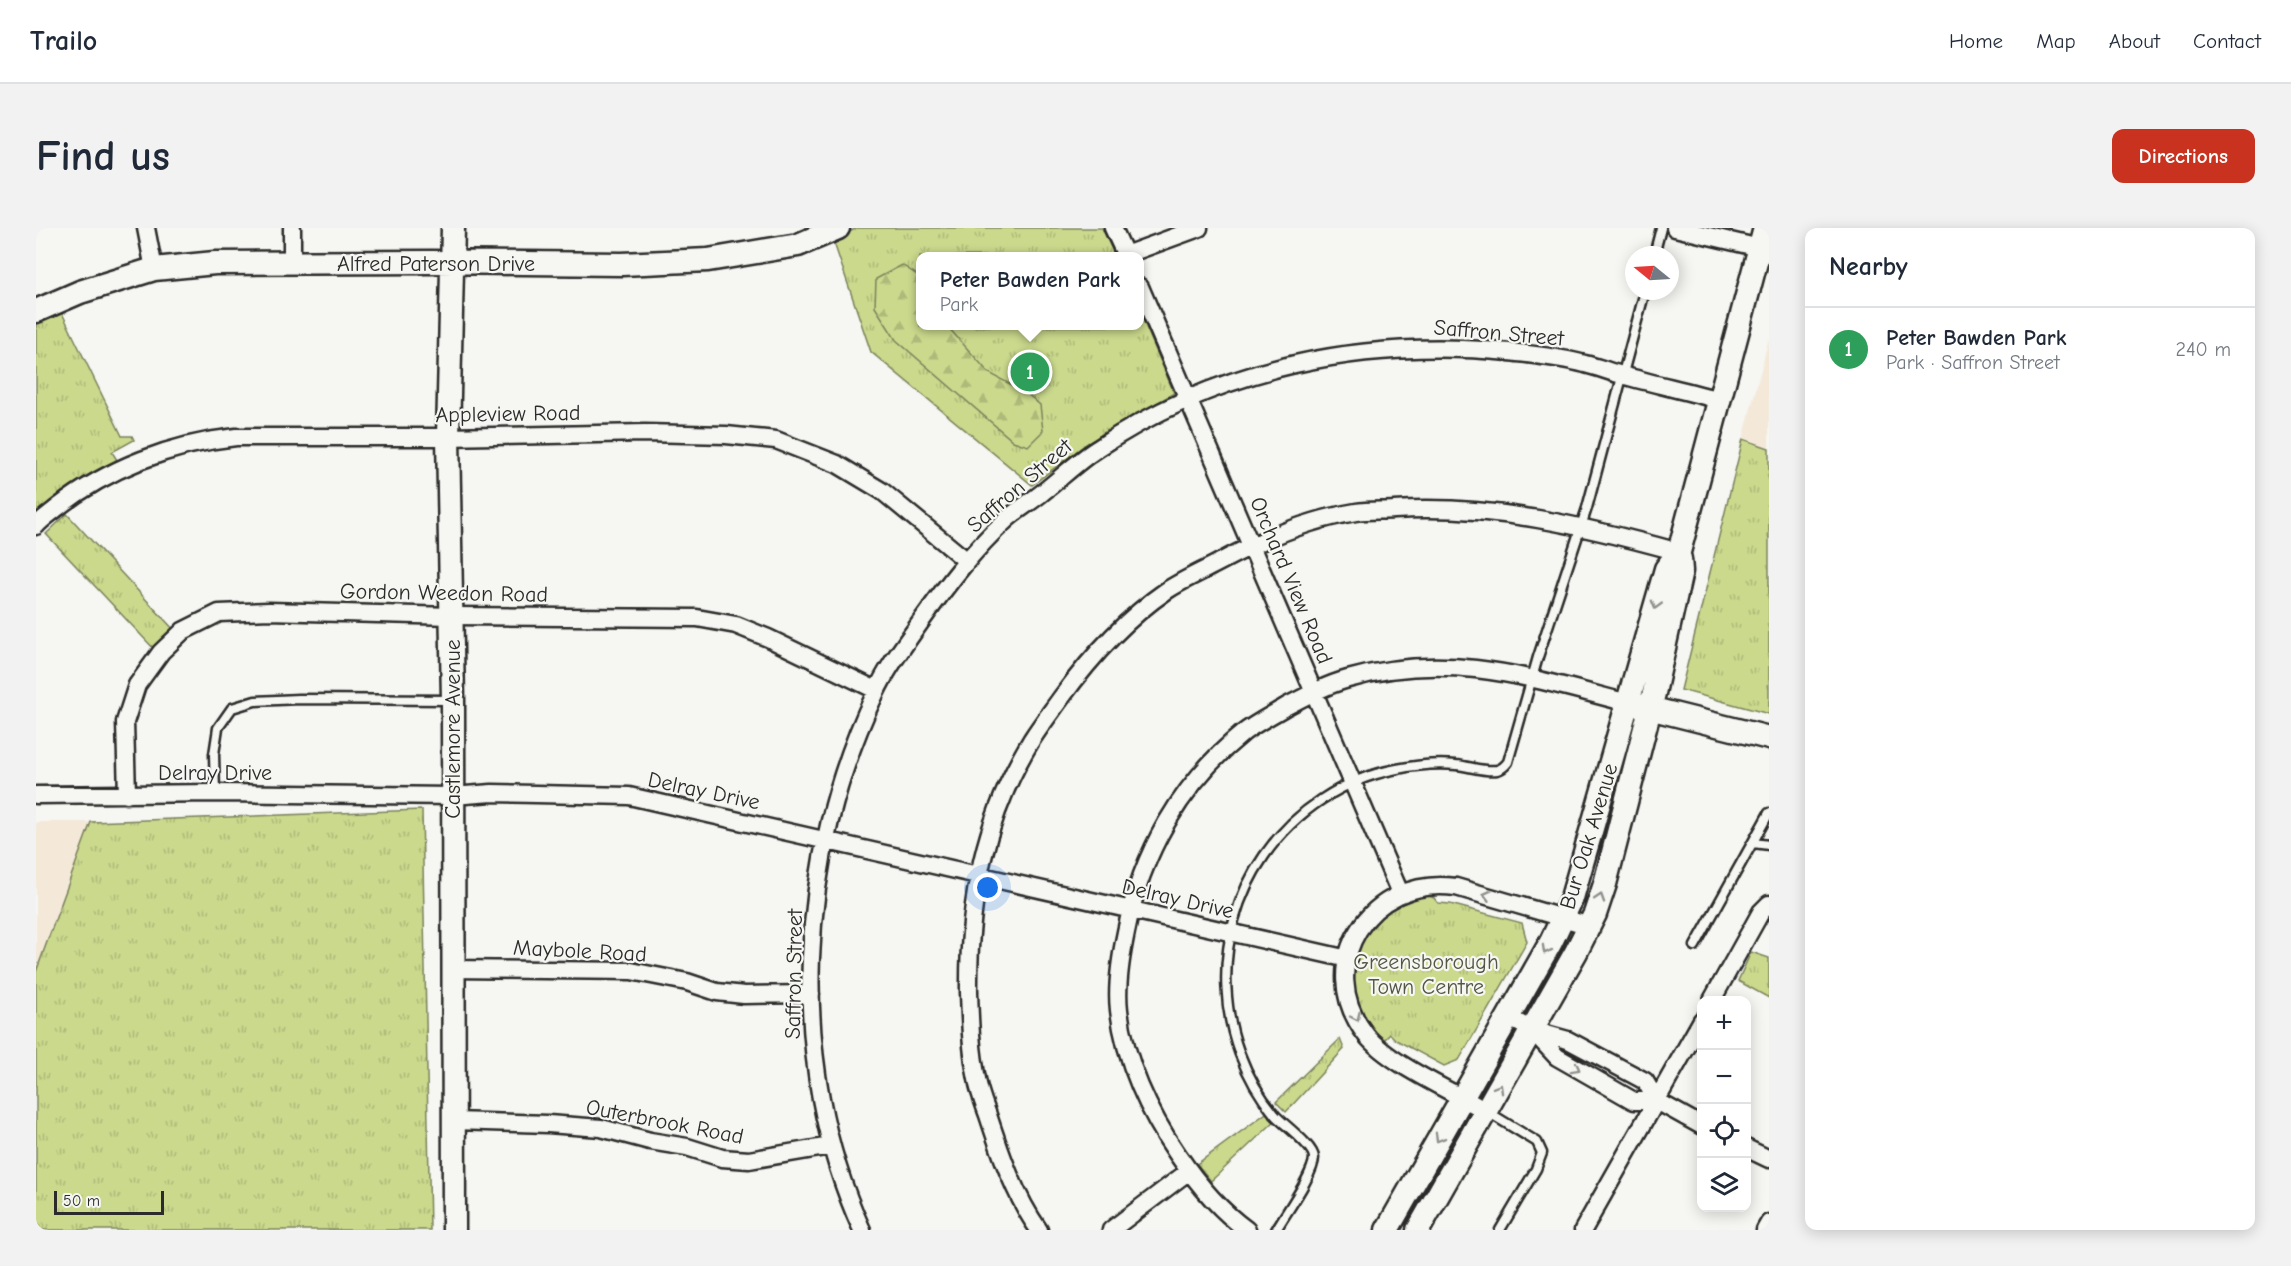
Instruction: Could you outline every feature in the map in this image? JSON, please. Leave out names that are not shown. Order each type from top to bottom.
[{"type":"street","points":[[146,228],[154,269]]},
{"type":"street","points":[[292,228],[292,262]]},
{"type":"street","name":"Castlemore Avenue","points":[[453,228],[454,263],[448,437],[453,700],[454,1230]]},
{"type":"street","name":"Alfred Paterson Drive","points":[[36,311],[80,292],[154,269],[215,263],[622,264],[708,260],[798,245],[838,228]]},
{"type":"street","points":[[1113,228],[1124,252]]},
{"type":"street","points":[[1136,252],[1199,228]]},
{"type":"street","points":[[1675,228],[1763,238]]},
{"type":"street","name":"Bur Oak Avenue","points":[[1418,1230],[1590,926],[1605,884],[1650,709],[1681,571],[1679,552],[1763,238]]},
{"type":"street","name":"Orchard View Road","points":[[1144,296],[1400,892]]},
{"type":"street","name":"Saffron Street","points":[[862,1230],[831,1146],[816,1072],[811,994],[813,916],[825,840],[850,755],[876,690],[903,646],[967,561],[1006,520],[1096,449],[1189,398],[1295,364],[1363,353],[1411,348],[1454,347],[1544,356],[1585,364],[1719,400]]},
{"type":"street","name":"Appleview Road","points":[[36,526],[80,490],[153,454],[201,440],[236,437],[448,437],[645,433],[726,435],[776,440],[837,464],[882,491],[967,561]]},
{"type":"street","points":[[1039,1230],[1029,1215],[1002,1157],[977,1082],[970,1026],[969,950],[978,874],[989,834],[1007,786],[1032,738],[1089,660],[1130,618],[1168,590],[1252,544],[1302,525],[1357,512],[1415,508],[1468,509],[1530,516],[1580,526],[1679,552]]},
{"type":"street","name":"Bur Oak Avenue","points":[[1387,1230],[1564,917],[1572,898],[1666,569],[1679,552]]},
{"type":"street","name":"Gordon Weedon Road","points":[[127,795],[125,722],[137,685],[161,652],[183,631],[219,613],[269,611],[452,616],[697,618],[736,625],[876,690]]},
{"type":"street","points":[[1247,1230],[1230,1218],[1189,1171],[1161,1131],[1131,1059],[1119,1009],[1121,954],[1130,911],[1148,856],[1168,818],[1220,755],[1245,731],[1314,691],[1347,679],[1423,665],[1471,668],[1531,678],[1769,738]]},
{"type":"street","name":"Delray Drive","points":[[36,795],[214,793],[452,796],[492,793],[629,796],[1348,959]]},
{"type":"street","points":[[1486,1111],[1390,1057],[1372,1042],[1356,1019],[1351,1006],[1346,977],[1348,959],[1356,935],[1381,904],[1400,892],[1429,886],[1455,887],[1590,926]]},
{"type":"street","points":[[1714,996],[1761,912],[1769,904]]},
{"type":"street","name":"Maybole Road","points":[[452,969],[631,971],[687,982],[717,992],[744,995],[811,994]]},
{"type":"street","points":[[1509,1017],[1532,1030],[1568,1040],[1645,1081],[1657,1101],[1697,1124]]},
{"type":"street","points":[[1583,1230],[1697,1027]]},
{"type":"street","name":"Outerbrook Road","points":[[454,1122],[548,1124],[601,1128],[731,1159],[749,1160],[831,1146]]},
{"type":"street","points":[[1751,1151],[1769,1160]]},
{"type":"street","points":[[1111,1230],[1189,1171]]},
{"type":"street","points":[[1765,1230],[1769,1223]]},
{"type":"lane","points":[[1656,246],[1661,228]]},
{"type":"lane","points":[[1276,1230],[1310,1171],[1313,1154],[1309,1147],[1295,1136],[1273,1112],[1251,1078],[1234,1037],[1226,996],[1226,974],[1230,933],[1243,892],[1275,840],[1311,807],[1337,789],[1395,769],[1425,764],[1494,770],[1502,768],[1509,758],[1531,678],[1587,508],[1643,300]]},
{"type":"lane","points":[[214,793],[214,754],[218,728],[232,708],[255,701],[299,699],[453,700]]},
{"type":"lane","points":[[1695,946],[1769,813]]},
{"type":"lane","points":[[1753,843],[1769,845]]},
{"type":"lane","points":[[1486,1111],[1537,1142],[1542,1153],[1536,1169],[1500,1230]]},
{"type":"shaded area","points":[[1769,338],[1769,448],[1743,439]]},
{"type":"shaded area","points":[[36,822],[91,822],[36,972]]},
{"type":"green space","points":[[857,228],[1102,228],[1113,252],[916,252],[916,330],[1144,330],[1144,322],[1174,393],[1085,445],[1032,485],[871,352],[833,240]]},
{"type":"green space","points":[[902,265],[916,274],[916,330],[951,330],[989,373],[1025,392],[1040,405],[1043,431],[1028,446],[1013,441],[896,340],[875,307],[876,279]]},
{"type":"green space","points":[[61,311],[122,436],[132,436],[134,440],[112,452],[117,460],[78,482],[36,516],[36,322]]},
{"type":"green space","points":[[1743,439],[1769,448],[1769,714],[1681,690]]},
{"type":"green space","points":[[67,514],[175,631],[155,650],[46,534]]},
{"type":"green space","points":[[422,810],[430,1230],[36,1230],[36,972],[91,822]]},
{"type":"green space","name":"Greensborough Town Centre","points":[[1420,893],[1434,898],[1438,903],[1450,904],[1522,923],[1527,942],[1459,1060],[1444,1066],[1396,1040],[1390,1034],[1385,1039],[1374,1032],[1365,1021],[1355,993],[1354,963],[1357,949],[1367,929],[1380,916]]},
{"type":"green space","points":[[1751,952],[1769,958],[1769,998],[1738,981]]},
{"type":"green space","points":[[1340,1039],[1344,1049],[1286,1112],[1276,1102]]},
{"type":"green space","points":[[1269,1111],[1276,1120],[1211,1181],[1197,1164]]},
{"type":"place","name":"Peter Bawden Park","points":[[1030,372]]}]
